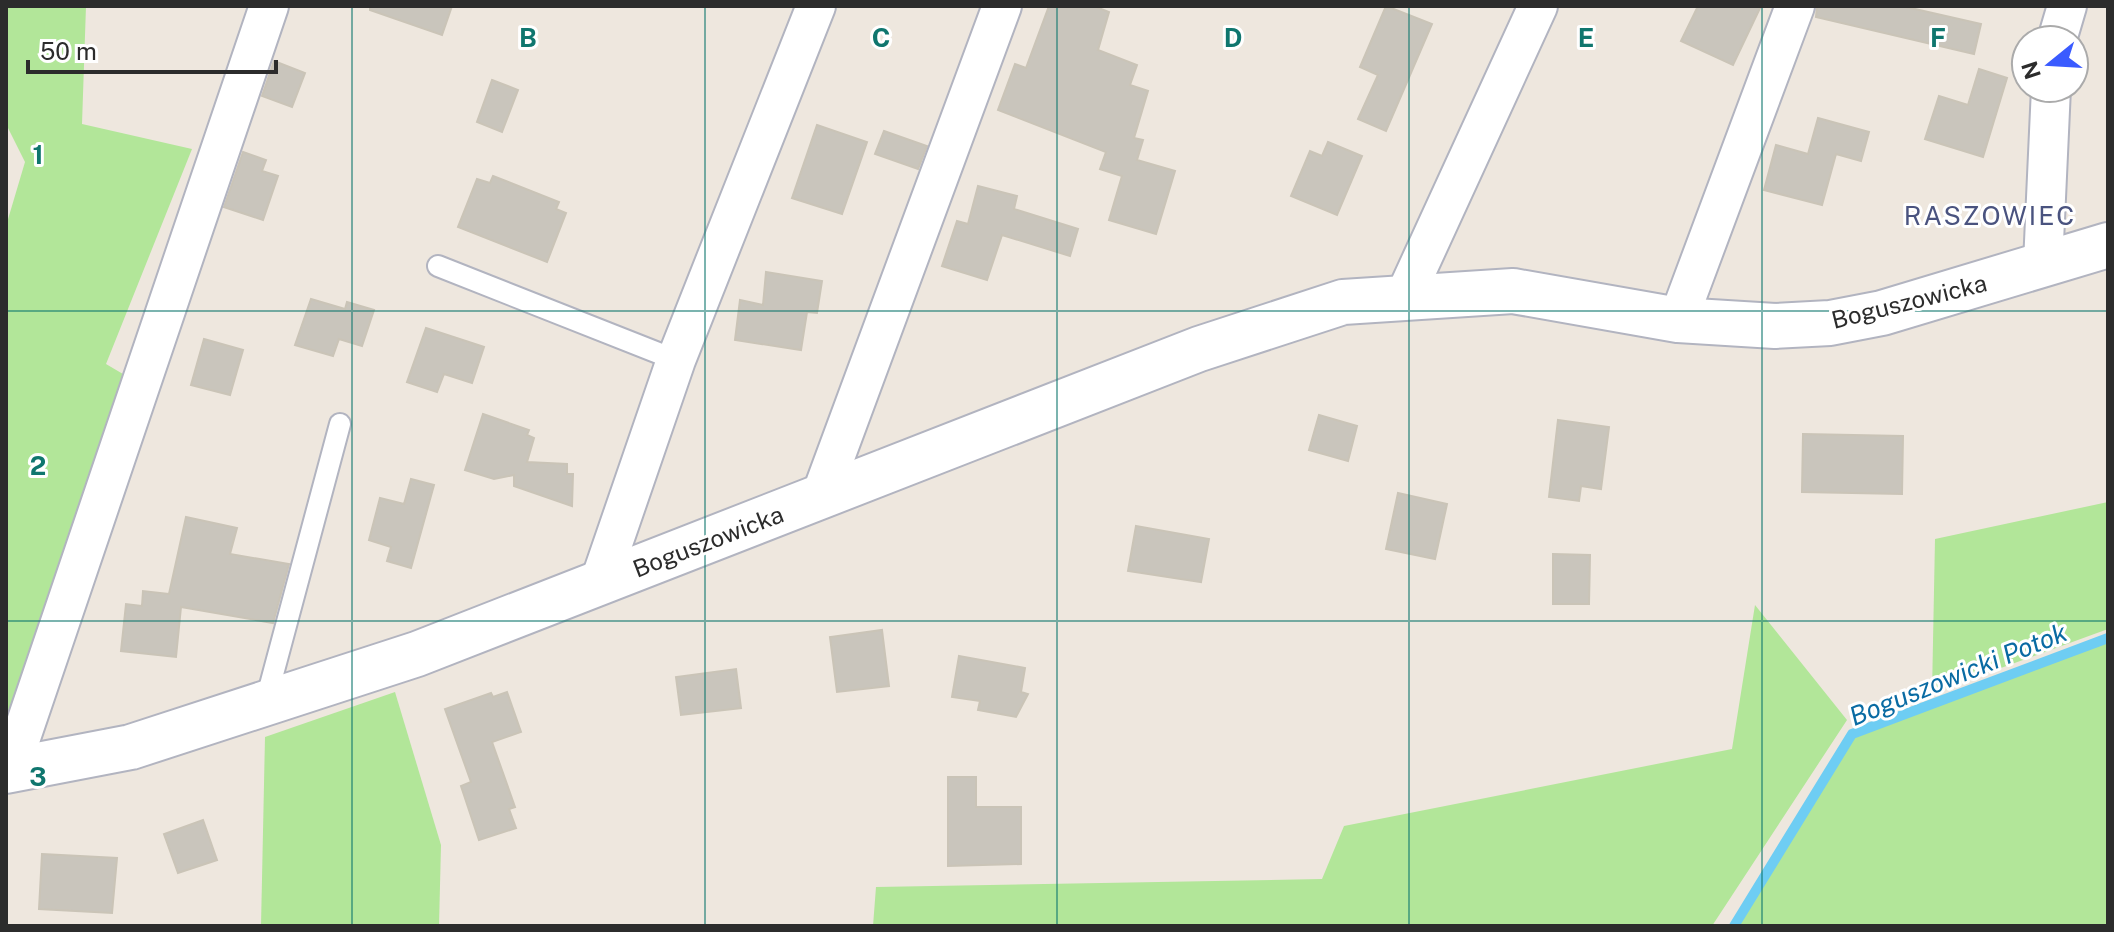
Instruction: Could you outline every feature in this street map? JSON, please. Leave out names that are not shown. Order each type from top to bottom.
[{"type":"street","points":[[8,771],[269,6]]},
{"type":"street","points":[[599,584],[676,360],[816,6]]},
{"type":"street","points":[[820,498],[1002,6]]},
{"type":"street","points":[[1404,298],[1538,6]]},
{"type":"street","points":[[1678,320],[1795,6]]},
{"type":"street","points":[[2043,264],[2050,104]]},
{"type":"street","name":"Boguszowicka","points":[[8,771],[131,747],[417,654],[1199,349],[1343,302],[1513,291],[1678,320],[1775,326],[1830,323],[1882,313],[2108,245]]},
{"type":"lane","points":[[438,266],[676,360]]},
{"type":"lane","points":[[265,704],[340,424]]},
{"type":"green space","points":[[6,6],[86,6],[82,124],[192,149],[106,364],[128,377],[6,735],[6,226],[25,162],[6,124]]},
{"type":"green space","points":[[2108,502],[2108,629],[1932,693],[1935,539]]},
{"type":"green space","points":[[1755,605],[1847,720],[1712,926],[873,926],[876,887],[1322,879],[1344,826],[1732,749]]},
{"type":"green space","points":[[2108,638],[2108,926],[1734,926],[1852,734]]},
{"type":"green space","points":[[395,692],[441,845],[439,926],[261,926],[265,737]]},
{"type":"building","points":[[370,6],[452,6],[442,35],[370,10]]},
{"type":"building","points":[[1049,6],[1094,6],[1109,12],[1098,50],[1137,65],[1130,85],[1148,91],[1134,138],[1143,140],[1137,160],[1175,171],[1156,234],[1109,220],[1122,176],[1100,169],[1106,152],[998,110],[1015,64],[1026,68]]},
{"type":"building","points":[[1386,6],[1432,24],[1386,131],[1358,119],[1378,75],[1360,67]]},
{"type":"building","points":[[1698,6],[1761,6],[1733,65],[1681,41]]},
{"type":"building","points":[[1817,6],[1902,6],[1981,24],[1974,54],[1816,17]]},
{"type":"building","points":[[274,61],[305,73],[292,107],[262,96]]},
{"type":"building","points":[[1979,69],[2007,78],[1983,157],[1925,139],[1939,96],[1968,105]]},
{"type":"building","points":[[492,80],[518,90],[502,132],[477,122]]},
{"type":"building","points":[[1818,118],[1869,132],[1861,161],[1836,154],[1822,205],[1764,190],[1776,145],[1808,154]]},
{"type":"building","points":[[817,125],[867,142],[842,214],[792,198]]},
{"type":"building","points":[[884,131],[927,146],[918,169],[875,154]]},
{"type":"building","points":[[1328,142],[1362,156],[1337,215],[1291,196],[1310,151],[1322,156]]},
{"type":"building","points":[[243,152],[266,160],[262,171],[278,176],[263,220],[224,207]]},
{"type":"building","points":[[493,176],[559,202],[556,209],[566,213],[547,262],[458,227],[477,179],[490,183]]},
{"type":"building","points":[[978,186],[1017,196],[1014,209],[1078,229],[1070,256],[1002,235],[987,280],[942,266],[957,221],[968,224]]},
{"type":"building","points":[[766,272],[822,281],[817,313],[807,312],[801,350],[735,340],[740,300],[763,305]]},
{"type":"building","points":[[311,299],[345,309],[347,302],[374,310],[362,346],[339,339],[333,356],[295,345]]},
{"type":"building","points":[[426,328],[484,347],[472,383],[444,374],[437,392],[407,382]]},
{"type":"building","points":[[204,339],[243,350],[230,395],[191,385]]},
{"type":"building","points":[[483,414],[529,430],[527,435],[534,438],[527,462],[567,464],[567,474],[573,474],[572,506],[514,486],[514,475],[494,479],[465,470]]},
{"type":"building","points":[[1319,415],[1357,426],[1348,461],[1309,450]]},
{"type":"building","points":[[1558,420],[1609,427],[1601,489],[1581,486],[1579,501],[1549,497]]},
{"type":"building","points":[[1803,434],[1903,436],[1902,494],[1802,492]]},
{"type":"building","points":[[411,479],[434,485],[411,568],[387,561],[391,547],[369,540],[380,498],[404,504]]},
{"type":"building","points":[[1398,493],[1447,504],[1435,559],[1386,549]]},
{"type":"building","points":[[186,517],[237,528],[230,554],[289,564],[273,623],[181,607],[176,657],[121,651],[126,604],[142,606],[143,591],[169,594]]},
{"type":"building","points":[[1136,526],[1209,539],[1201,582],[1128,571]]},
{"type":"building","points":[[1553,554],[1590,555],[1589,604],[1553,604]]},
{"type":"building","points":[[882,630],[889,686],[837,692],[830,637]]},
{"type":"building","points":[[959,656],[1025,668],[1021,692],[1028,694],[1016,717],[978,710],[980,701],[952,697]]},
{"type":"building","points":[[736,669],[741,708],[681,715],[676,677]]},
{"type":"building","points":[[507,692],[521,732],[492,742],[515,807],[509,809],[516,828],[479,840],[461,786],[471,782],[445,709],[491,693],[493,697]]},
{"type":"building","points":[[948,777],[976,777],[976,807],[1021,807],[1021,864],[948,866]]},
{"type":"building","points":[[203,820],[217,860],[178,873],[164,834]]},
{"type":"building","points":[[42,854],[117,858],[112,913],[39,909]]},
{"type":"waterway","name":"Boguszowicki Potok","points":[[1734,926],[1852,734],[2108,638]]},
{"type":"district","name":"RASZOWIEC","points":[[1990,215]]}]
